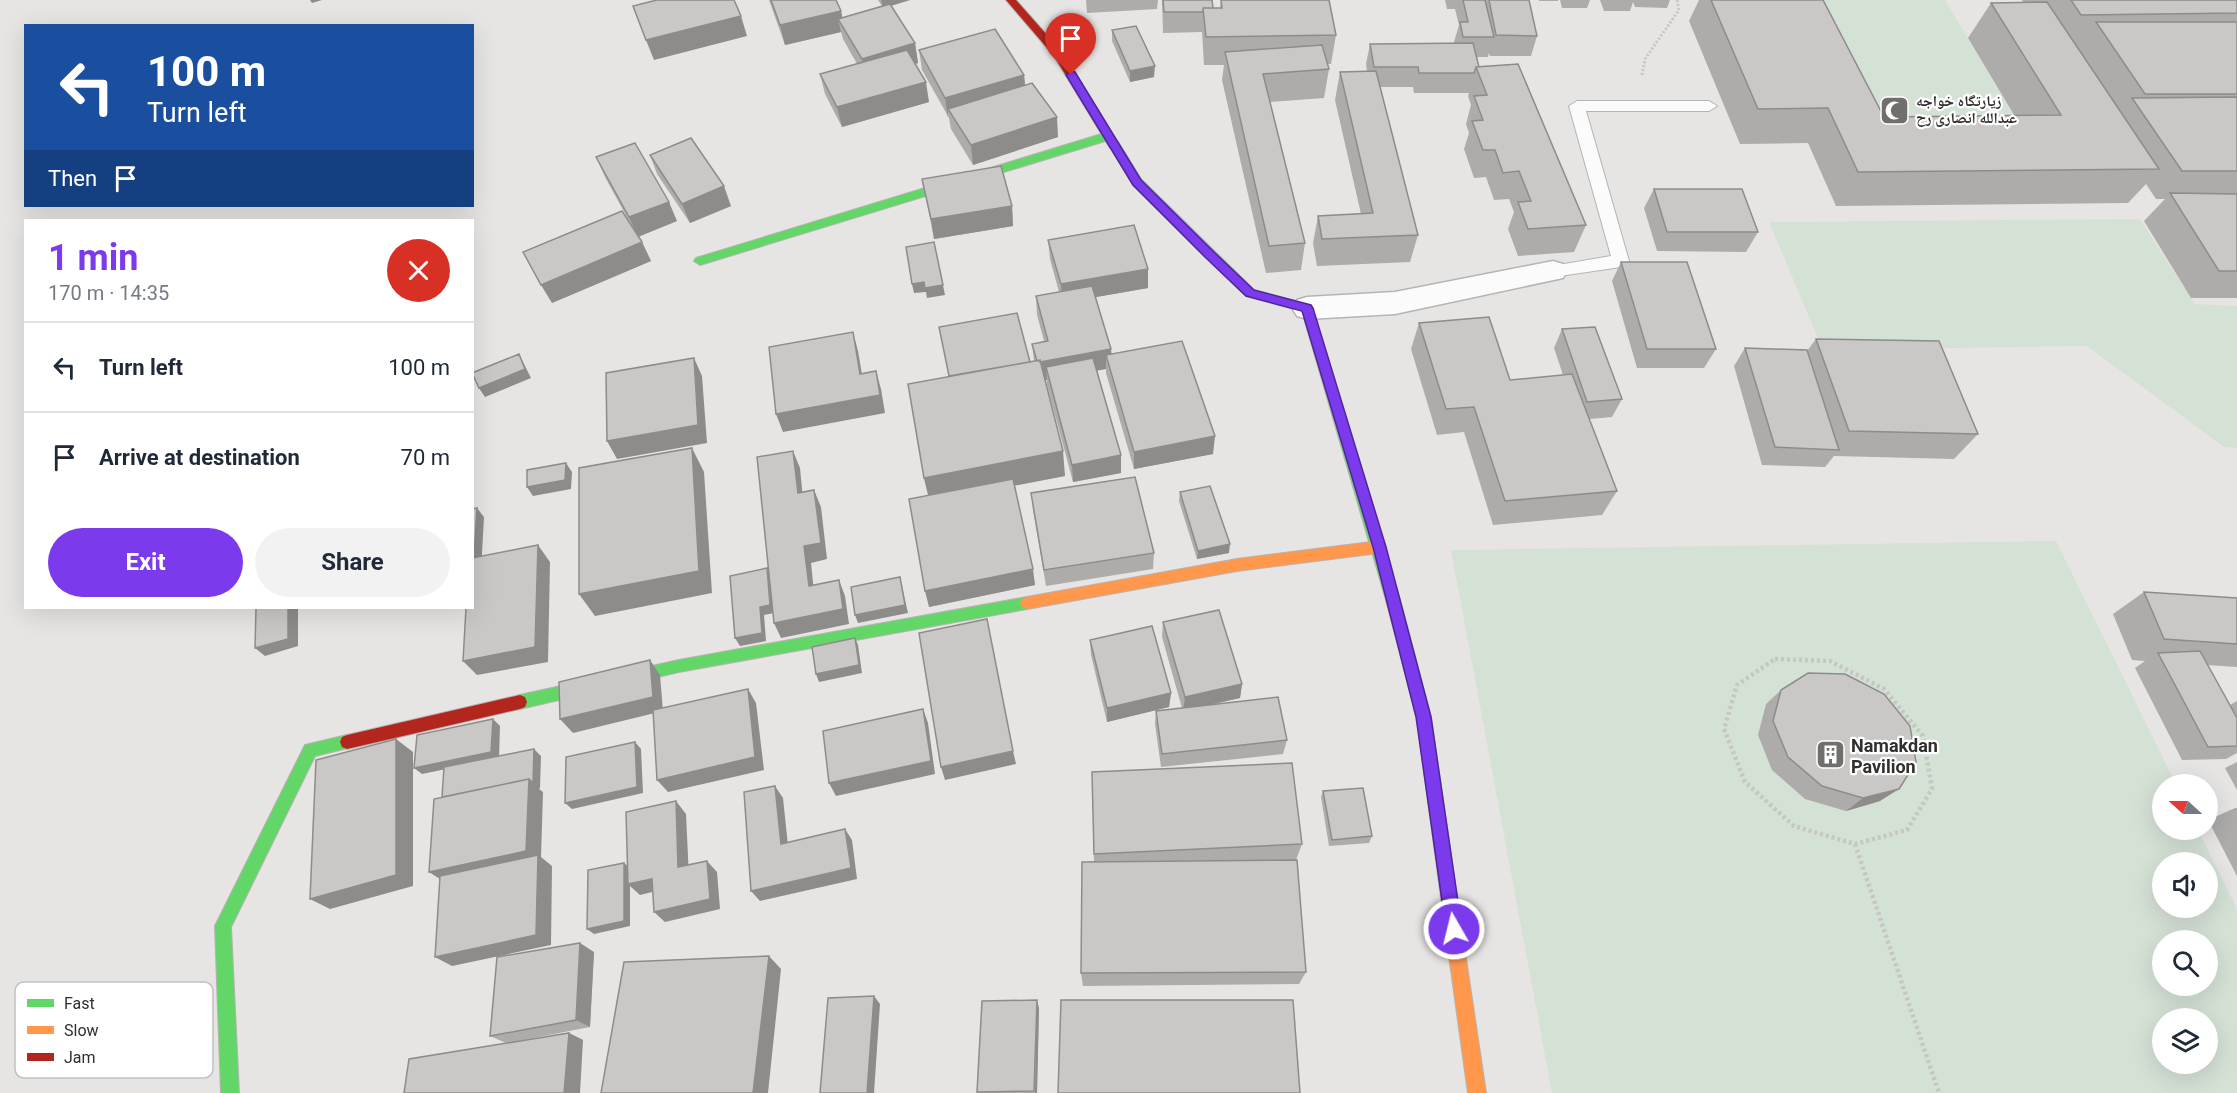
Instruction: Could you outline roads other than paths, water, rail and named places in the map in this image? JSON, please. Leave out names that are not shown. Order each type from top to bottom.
[{"type":"street","points":[[1011,0],[1058,54],[1137,182],[1250,293],[1307,308],[1395,303],[1553,271]]},
{"type":"street","points":[[700,261],[1108,136]]},
{"type":"street","points":[[1307,308],[1380,547],[1424,717],[1477,1093]]},
{"type":"street","points":[[230,1093],[223,926],[310,750],[679,666],[1237,565],[1380,547]]},
{"type":"lane","points":[[1553,271],[1621,261],[1577,106],[1709,106]]},
{"type":"place","name":"زیارتگاه خواجه عبدالله انصاری رح","points":[[1895,110]]},
{"type":"place","name":"Namakdan Pavilion","points":[[1830,755]]}]
